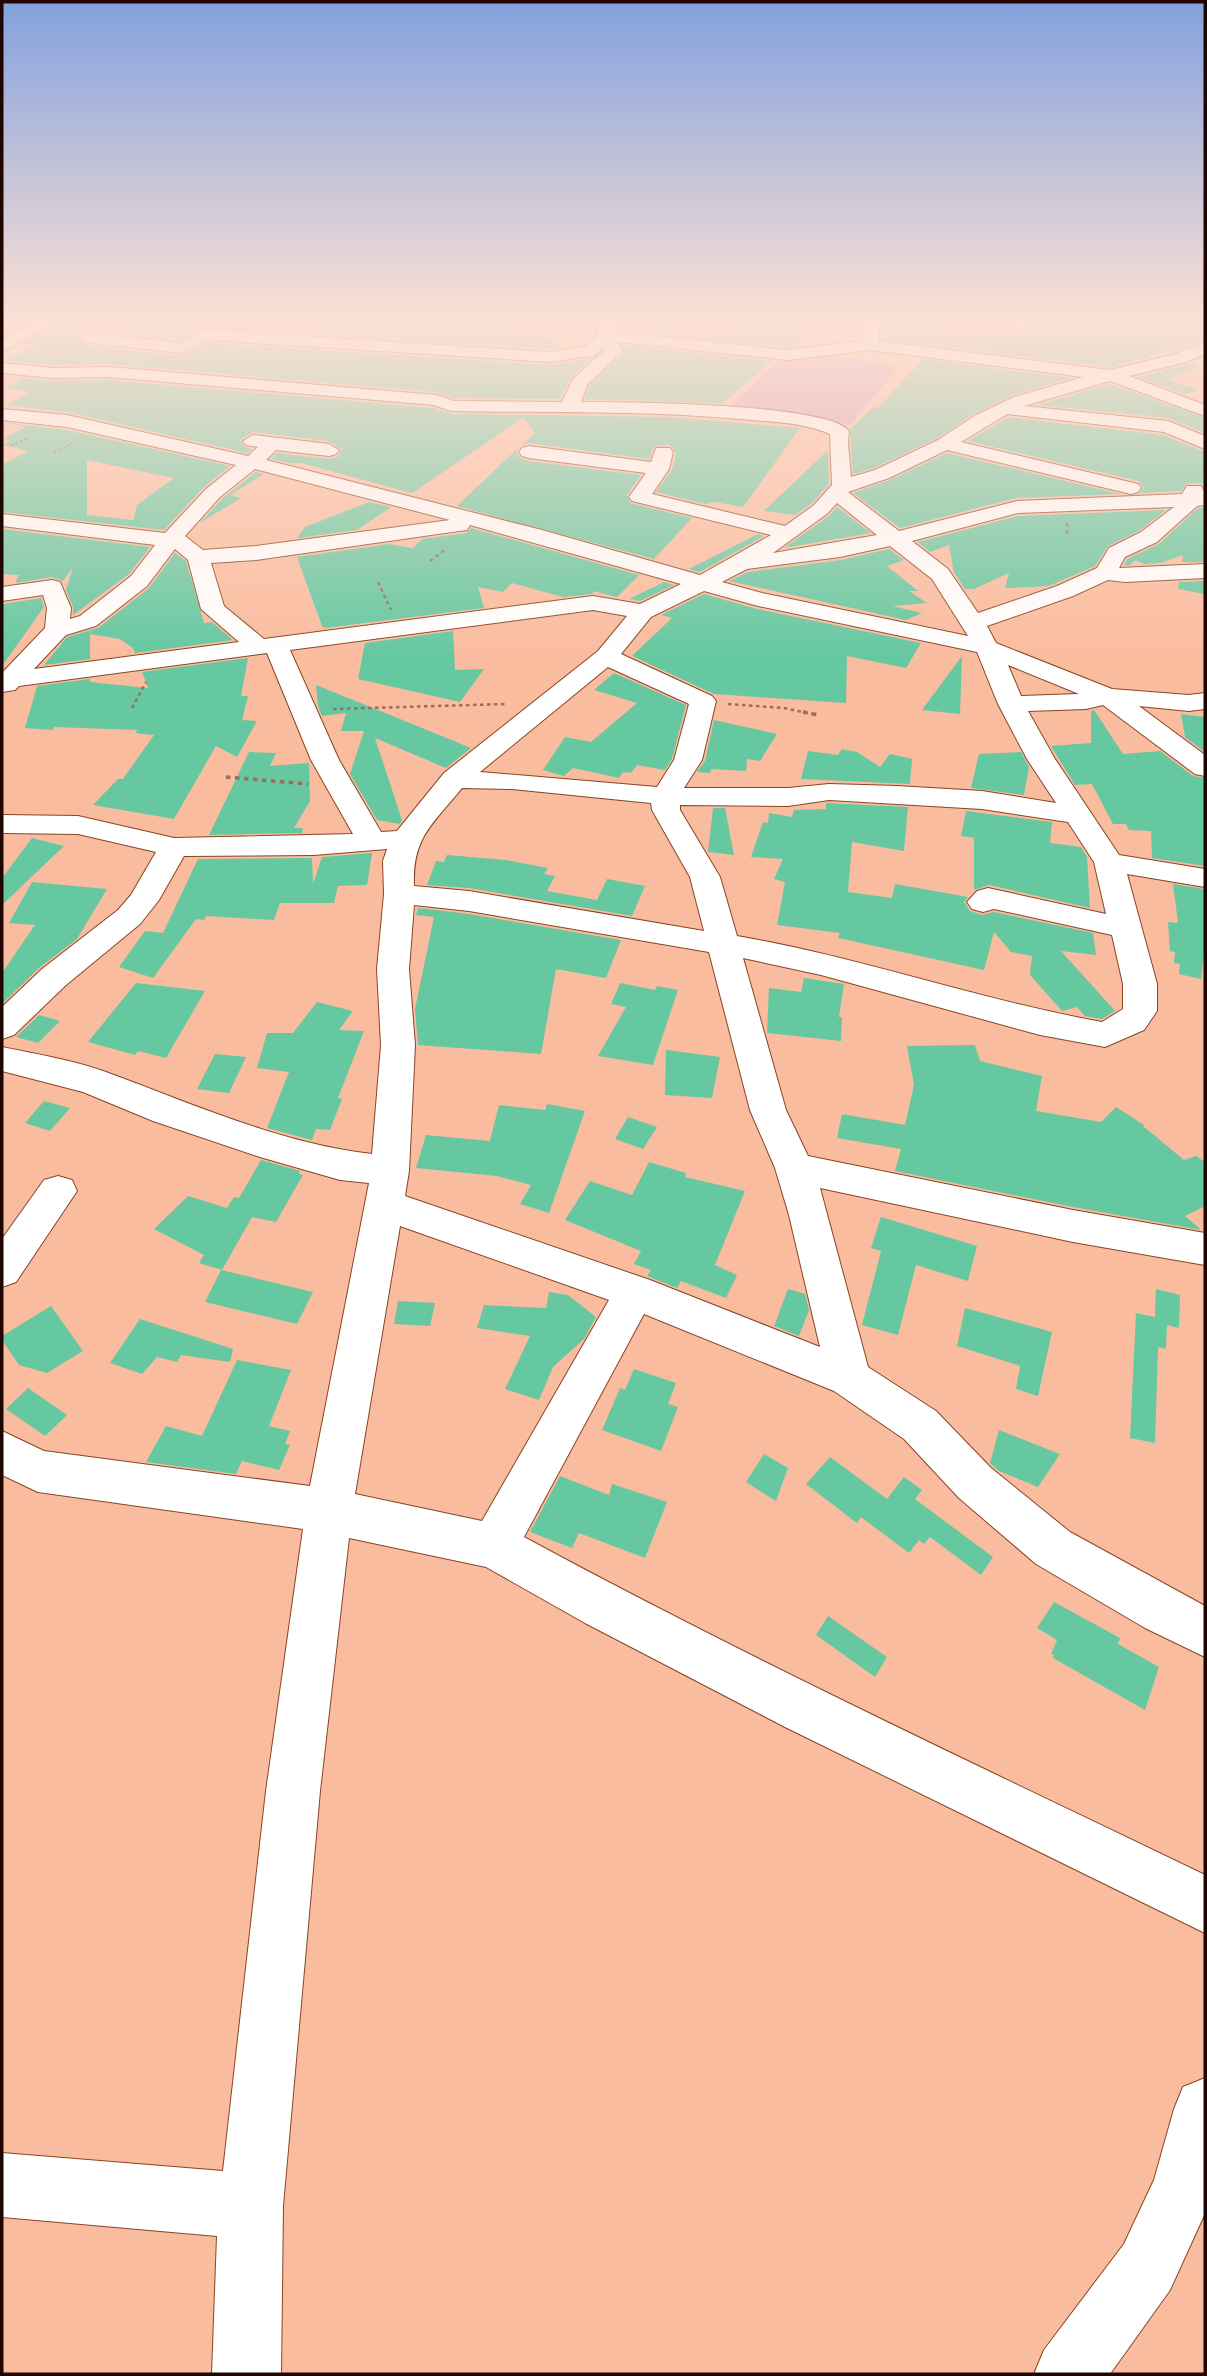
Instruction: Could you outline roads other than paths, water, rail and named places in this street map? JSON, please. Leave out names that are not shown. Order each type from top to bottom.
[{"type":"street","points":[[129,434],[250,462],[481,522],[758,599],[978,634],[1108,696],[1205,768]]},
{"type":"street","points":[[157,434],[329,450]]},
{"type":"street","points":[[399,894],[469,901],[821,964],[987,1010],[1105,1035],[1132,1022],[1140,1011],[1140,984],[1109,862],[1041,759],[1011,704],[992,657],[940,574],[892,538],[840,490],[840,434]]},
{"type":"street","points":[[2,824],[78,825],[174,847],[302,847],[389,841],[454,779],[607,656],[643,612],[698,582],[740,564],[789,533],[821,509],[840,490],[882,474],[961,434]]},
{"type":"street","points":[[1184,434],[1205,443]]},
{"type":"street","points":[[5,683],[57,630],[88,621],[139,581],[171,539],[214,493],[275,444]]},
{"type":"street","points":[[945,444],[1081,477],[1196,499]]},
{"type":"street","points":[[530,452],[661,460],[639,497],[789,533]]},
{"type":"street","points":[[1105,573],[1117,553],[1149,537],[1196,499],[1205,474]]},
{"type":"street","points":[[740,564],[819,554],[971,521],[1017,507],[1196,499]]},
{"type":"street","points":[[2,520],[171,539],[179,541],[198,557],[213,609],[267,646],[304,711],[325,760],[341,786],[389,841],[398,861],[399,894],[393,969],[398,1045],[388,1188],[329,1511],[293,1791],[251,2206],[246,2374]]},
{"type":"street","points":[[198,557],[256,553],[481,522]]},
{"type":"street","points":[[978,634],[1105,573],[1125,575],[1205,571]]},
{"type":"street","points":[[2,594],[52,587],[59,608],[57,630]]},
{"type":"street","points":[[5,683],[593,603],[643,612]]},
{"type":"street","points":[[607,656],[625,667],[703,701],[688,760],[664,796],[666,810],[705,877],[726,946],[740,1011],[768,1110],[794,1168],[809,1215],[849,1378]]},
{"type":"street","points":[[1011,704],[1086,701],[1108,696],[1189,704],[1205,701]]},
{"type":"street","points":[[454,779],[512,781],[664,796],[788,797],[829,792],[897,794],[982,800],[1077,815]]},
{"type":"street","points":[[2,1027],[54,977],[128,917],[144,900],[174,847]]},
{"type":"street","points":[[1109,862],[1205,878]]},
{"type":"street","points":[[983,902],[988,898],[1126,928]]},
{"type":"street","points":[[2,1059],[92,1081],[166,1111],[260,1143],[340,1165],[388,1188],[635,1292],[849,1378],[920,1424],[975,1483],[1053,1548],[1161,1611],[1205,1632]]},
{"type":"street","points":[[794,1168],[1073,1226],[1205,1249]]},
{"type":"street","points":[[2,1270],[58,1191]]},
{"type":"street","points":[[494,1546],[635,1292]]},
{"type":"street","points":[[2,1452],[38,1471],[329,1511],[494,1546],[602,1606],[791,1703],[1205,1905]]},
{"type":"street","points":[[1068,2374],[1147,2267],[1184,2187],[1205,2109]]},
{"type":"street","points":[[2,2185],[251,2206]]}]
